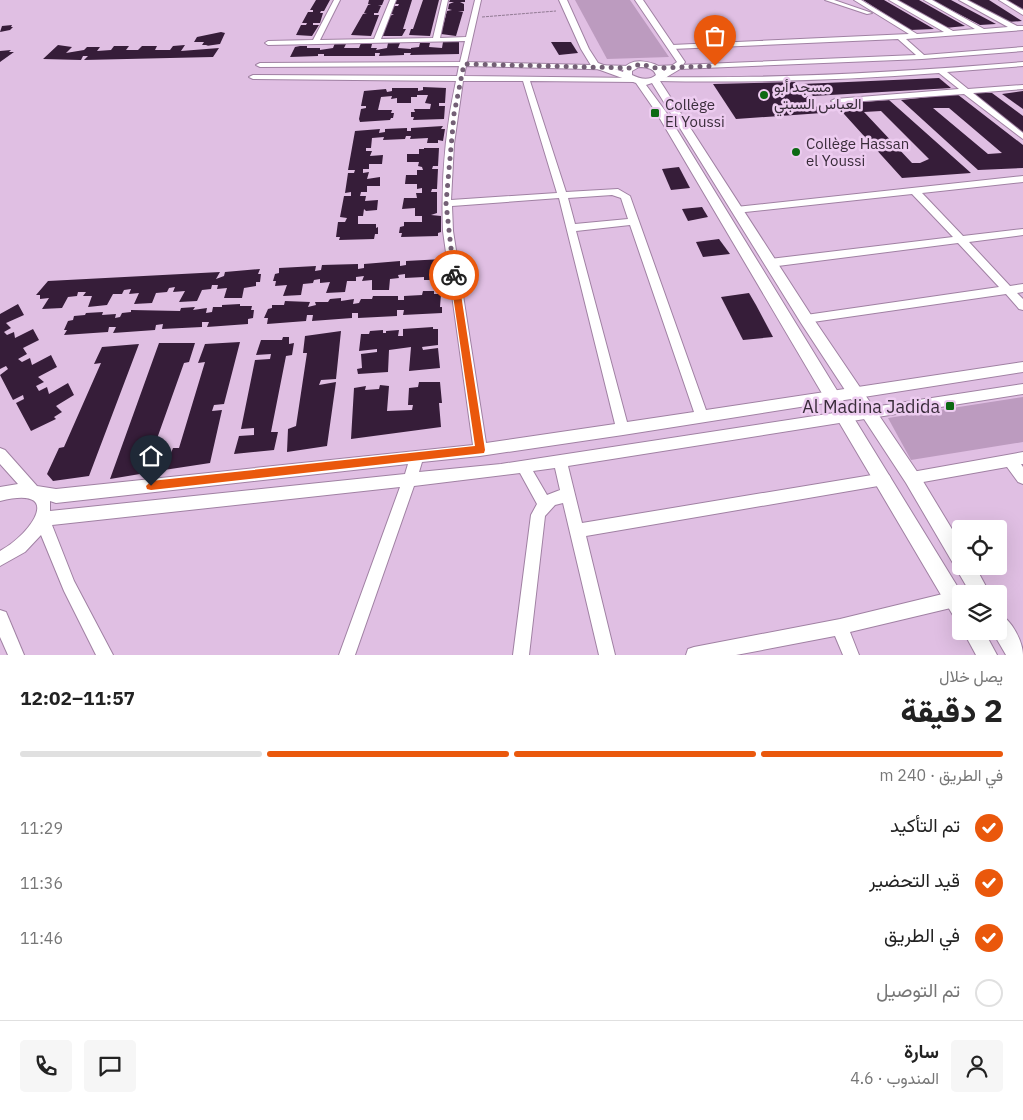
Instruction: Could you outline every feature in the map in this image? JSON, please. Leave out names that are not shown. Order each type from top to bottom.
[{"type":"street","points":[[315,42],[337,0]]},
{"type":"street","points":[[377,41],[393,0]]},
{"type":"street","points":[[436,39],[445,0]]},
{"type":"street","points":[[478,0],[454,114],[446,203],[448,231],[480,450]]},
{"type":"street","points":[[563,0],[593,62],[600,67],[636,80]]},
{"type":"street","points":[[639,0],[681,62],[677,67]]},
{"type":"street","points":[[828,0],[883,17]]},
{"type":"street","points":[[857,0],[916,36]]},
{"type":"street","points":[[892,0],[951,33]]},
{"type":"street","points":[[926,0],[983,31]]},
{"type":"street","points":[[962,0],[1020,28]]},
{"type":"street","points":[[1002,0],[1023,13]]},
{"type":"street","points":[[672,47],[900,37],[1020,28]]},
{"type":"street","points":[[900,37],[922,57]]},
{"type":"street","points":[[268,43],[469,39]]},
{"type":"street","points":[[657,76],[677,67],[922,57],[1023,49]]},
{"type":"street","points":[[260,65],[464,64],[629,68],[641,64],[657,76],[736,210],[912,478],[952,546]]},
{"type":"street","points":[[253,77],[636,80],[657,76],[746,79],[941,71],[1023,64]]},
{"type":"street","points":[[629,68],[627,73],[636,80],[661,112],[884,479],[952,595]]},
{"type":"street","points":[[941,71],[1023,137]]},
{"type":"street","points":[[526,79],[562,194],[623,429]]},
{"type":"street","points":[[835,101],[1023,87]]},
{"type":"street","points":[[736,210],[1023,179]]},
{"type":"street","points":[[915,191],[1023,306]]},
{"type":"street","points":[[446,203],[562,194],[612,192],[623,194],[702,416]]},
{"type":"street","points":[[570,228],[633,222]]},
{"type":"street","points":[[770,263],[1023,232]]},
{"type":"street","points":[[806,319],[1023,288]]},
{"type":"street","points":[[0,494],[13,490],[24,490],[56,496],[480,450],[1023,367]]},
{"type":"street","points":[[42,519],[524,466],[1023,389]]},
{"type":"street","points":[[0,454],[33,492],[41,498],[44,508],[42,519],[36,531],[25,543],[0,559]]},
{"type":"street","points":[[347,655],[417,457]]},
{"type":"street","points":[[912,478],[1016,459],[1023,478]]},
{"type":"street","points":[[560,460],[607,655]]},
{"type":"street","points":[[524,466],[544,503]]},
{"type":"street","points":[[576,531],[884,479]]},
{"type":"street","points":[[521,655],[538,515],[544,503],[558,496],[569,497]]},
{"type":"street","points":[[42,519],[69,586],[105,655]]},
{"type":"street","points":[[694,655],[952,606]]},
{"type":"street","points":[[0,618],[16,655]]},
{"type":"street","points":[[840,627],[851,655]]},
{"type":"street","points":[[1007,637],[1018,655]]},
{"type":"street","points":[[978,640],[987,655]]},
{"type":"path","points":[[473,18],[567,10]]},
{"type":"shaded area","points":[[575,0],[630,0],[669,57],[607,59]]},
{"type":"shaded area","points":[[1023,397],[1023,442],[911,460],[888,418]]},
{"type":"building","points":[[316,0],[330,0],[324,11],[320,13],[323,13],[320,23],[313,23],[313,25],[319,25],[312,36],[296,35],[301,25],[306,25],[307,23],[302,23],[308,12],[313,12],[313,10],[310,10]]},
{"type":"building","points":[[369,0],[384,0],[382,5],[378,6],[381,6],[378,13],[374,13],[374,15],[379,15],[371,36],[351,35],[363,14],[367,13],[364,13],[368,5],[371,4],[368,4]]},
{"type":"building","points":[[396,0],[412,0],[403,29],[406,29],[402,36],[382,36],[390,16],[394,14],[390,14],[393,6],[398,6],[399,4],[394,4]]},
{"type":"building","points":[[423,0],[439,0],[430,36],[409,35],[411,29],[413,29]]},
{"type":"building","points":[[450,0],[465,0],[465,2],[460,2],[464,4],[464,11],[458,12],[463,12],[456,36],[441,34],[447,11],[452,10],[448,9],[449,4],[454,2],[449,2]]},
{"type":"building","points":[[863,0],[884,0],[934,29],[910,30]]},
{"type":"building","points":[[898,0],[919,0],[965,26],[945,28]]},
{"type":"building","points":[[932,0],[951,0],[996,24],[980,25]]},
{"type":"building","points":[[966,0],[989,0],[1022,21],[1008,22]]},
{"type":"building","points":[[1007,0],[1023,0],[1023,10]]},
{"type":"building","points":[[12,25],[11,27],[13,27],[10,30],[0,32],[2,26]]},
{"type":"building","points":[[221,32],[225,33],[220,44],[206,46],[208,45],[202,45],[204,42],[194,42],[197,37]]},
{"type":"building","points":[[443,42],[459,42],[459,54],[410,55],[411,53],[404,53],[404,55],[379,56],[380,53],[375,53],[375,56],[324,56],[324,54],[318,54],[318,56],[290,57],[295,47],[300,46],[320,48],[320,50],[333,48],[335,43],[346,44],[344,48],[359,48],[361,43],[372,44],[371,48],[377,48],[376,50],[387,48],[388,43],[400,43],[398,48],[411,49],[419,47],[420,43],[430,43],[429,47],[442,48]]},
{"type":"building","points":[[551,42],[571,42],[578,53],[559,55]]},
{"type":"building","points":[[58,45],[72,47],[66,53],[84,50],[87,47],[100,47],[97,51],[111,50],[114,46],[129,46],[126,50],[138,50],[142,46],[157,46],[155,50],[170,50],[173,46],[185,45],[181,51],[219,48],[213,57],[84,60],[88,56],[83,56],[81,60],[43,59]]},
{"type":"building","points":[[11,50],[9,52],[14,52],[0,62],[0,51]]},
{"type":"building","points":[[939,78],[951,88],[813,96],[802,84]]},
{"type":"building","name":"مسجد أبو العباس السبتي","points":[[795,82],[822,113],[736,119],[713,84]]},
{"type":"building","points":[[423,87],[446,88],[445,103],[439,103],[439,106],[445,106],[444,119],[413,120],[414,117],[411,117],[411,112],[415,112],[414,109],[430,109],[431,104],[425,103],[428,95],[417,95],[417,97],[411,97],[411,103],[397,103],[397,98],[391,99],[392,96],[381,97],[378,110],[392,110],[391,113],[394,113],[393,118],[390,120],[360,122],[361,109],[366,108],[366,106],[361,106],[364,91],[386,89],[387,92],[392,91],[392,88],[418,88],[418,91],[423,90]]},
{"type":"building","points":[[1023,91],[1023,109],[1002,94]]},
{"type":"building","points":[[973,93],[992,93],[1023,116],[1023,133]]},
{"type":"building","points":[[957,94],[1023,145],[1023,168],[978,170],[901,100]],"holes":[[[933,108],[949,108],[1002,153],[988,154]]]},
{"type":"building","points":[[889,100],[971,173],[902,178],[835,104]],"holes":[[[881,111],[929,159],[920,163],[912,163],[864,112]]]},
{"type":"building","points":[[443,126],[441,129],[445,129],[443,141],[438,140],[438,143],[427,143],[428,138],[410,139],[411,136],[406,136],[405,139],[383,140],[384,137],[372,138],[371,148],[366,148],[366,151],[372,151],[370,156],[383,155],[382,164],[369,164],[369,169],[363,169],[363,173],[369,172],[367,179],[380,177],[380,186],[367,186],[367,192],[361,192],[360,196],[366,196],[365,201],[378,200],[377,210],[366,211],[364,209],[363,216],[358,216],[358,224],[376,224],[378,234],[375,234],[374,239],[339,240],[340,237],[336,237],[338,222],[345,222],[347,218],[340,217],[344,196],[351,196],[351,192],[345,193],[348,173],[354,173],[355,170],[348,170],[355,131],[380,129],[379,133],[385,132],[385,129],[407,128],[407,131],[411,131],[411,128]]},
{"type":"building","points":[[439,148],[438,166],[433,166],[432,169],[438,169],[437,189],[432,189],[431,192],[437,192],[437,213],[431,215],[441,216],[441,232],[438,233],[438,236],[401,237],[402,233],[399,233],[400,227],[404,226],[404,222],[422,222],[422,216],[415,216],[415,208],[402,209],[404,198],[417,198],[416,193],[422,193],[422,188],[417,189],[417,184],[405,184],[406,175],[417,175],[417,170],[423,170],[422,167],[418,166],[419,162],[407,162],[407,154],[419,154],[419,149]]},
{"type":"building","points":[[679,167],[690,188],[671,190],[662,169]]},
{"type":"building","points":[[702,207],[708,217],[688,221],[682,209]]},
{"type":"building","points":[[719,239],[730,254],[703,257],[696,242]]},
{"type":"building","points":[[443,259],[441,276],[435,276],[436,280],[424,280],[424,277],[405,278],[405,274],[398,275],[399,278],[390,279],[389,290],[372,290],[372,280],[362,281],[364,276],[356,277],[356,281],[347,281],[345,292],[326,293],[330,282],[320,283],[320,279],[314,280],[313,283],[303,284],[301,295],[283,296],[287,285],[275,286],[276,281],[273,281],[275,274],[279,273],[279,268],[316,266],[315,271],[321,270],[322,265],[358,264],[358,269],[364,268],[364,264],[400,261],[400,266],[406,265],[406,261]]},
{"type":"building","points":[[260,269],[258,274],[261,274],[260,282],[256,282],[256,286],[244,288],[242,298],[224,298],[227,288],[217,289],[218,285],[212,285],[211,289],[202,290],[197,301],[179,302],[185,291],[173,292],[175,287],[169,288],[167,292],[156,293],[152,303],[134,304],[139,293],[129,294],[131,289],[124,290],[122,294],[113,294],[107,305],[88,307],[92,296],[83,296],[86,292],[78,292],[77,296],[68,297],[62,308],[42,309],[49,298],[40,299],[40,295],[36,295],[48,281],[220,272],[216,279],[224,276],[225,272]]},
{"type":"building","points":[[423,291],[434,291],[434,294],[441,294],[440,307],[442,307],[442,313],[403,315],[404,310],[397,310],[397,316],[358,318],[358,313],[352,313],[352,318],[312,321],[313,315],[307,315],[306,321],[267,324],[268,318],[264,318],[268,309],[272,308],[272,305],[284,305],[285,301],[310,302],[308,307],[316,305],[315,302],[328,302],[330,299],[341,298],[341,301],[354,299],[353,304],[359,303],[361,299],[372,299],[373,296],[398,296],[398,300],[404,300],[404,296],[422,295]]},
{"type":"building","points":[[749,293],[773,337],[743,340],[721,297]]},
{"type":"building","points":[[18,304],[24,315],[6,323],[11,328],[4,332],[7,335],[14,332],[15,338],[33,329],[39,340],[23,348],[27,354],[18,359],[22,362],[30,358],[32,365],[51,355],[57,367],[38,377],[44,382],[36,386],[39,391],[47,387],[49,394],[68,383],[74,395],[56,406],[62,412],[54,417],[56,419],[31,431],[16,403],[24,399],[23,395],[13,400],[0,375],[8,369],[6,366],[0,369],[0,314]]},
{"type":"building","points":[[240,304],[240,306],[252,306],[251,310],[254,310],[253,318],[248,319],[248,324],[207,327],[209,322],[202,322],[202,327],[162,329],[163,324],[156,325],[155,330],[113,333],[116,327],[109,327],[108,332],[64,335],[67,330],[64,330],[68,321],[73,320],[74,316],[85,315],[86,313],[103,312],[102,315],[116,314],[115,318],[120,317],[122,313],[131,312],[131,310],[180,311],[181,308],[195,307],[193,310],[207,308],[206,313],[212,312],[213,307]]},
{"type":"building","points":[[433,327],[433,329],[438,329],[438,345],[422,347],[423,350],[438,348],[440,368],[409,371],[411,347],[389,350],[388,372],[358,374],[357,369],[362,368],[361,354],[377,352],[377,349],[359,351],[361,334],[369,334],[370,331],[383,330],[383,333],[386,333],[386,331],[399,330],[398,336],[403,336],[403,329]]},
{"type":"building","points":[[341,331],[336,379],[321,380],[319,385],[336,382],[327,446],[287,452],[288,429],[296,426],[307,353],[303,353],[305,336]]},
{"type":"building","points":[[283,337],[289,337],[289,344],[294,343],[292,355],[286,356],[271,432],[278,432],[274,450],[234,454],[239,436],[254,435],[254,428],[241,429],[255,360],[270,359],[271,354],[256,355],[261,340],[282,340]]},
{"type":"building","points":[[240,342],[224,404],[214,405],[212,411],[222,410],[210,463],[164,470],[173,448],[179,448],[205,362],[198,363],[205,344]]},
{"type":"building","points":[[159,343],[195,343],[189,362],[184,363],[154,447],[163,447],[152,472],[110,479]]},
{"type":"building","points":[[139,344],[89,476],[53,481],[47,474],[59,448],[64,447],[101,363],[94,364],[102,347]]},
{"type":"building","points":[[419,382],[440,382],[442,403],[439,403],[441,427],[351,439],[354,388],[366,386],[365,390],[379,389],[380,385],[389,386],[387,411],[412,410],[413,405],[408,405],[409,388],[418,387]]},
{"type":"way so far","points":[[454,275],[446,203],[454,114],[464,64],[629,68],[641,64],[656,68],[715,66]]},
{"type":"place","name":"مسجد أبو العباس السبتي","points":[[764,95]]},
{"type":"place","name":"Collège El Youssi","points":[[655,113]]},
{"type":"place","name":"Collège Hassan el Youssi","points":[[796,152]]},
{"type":"place","name":"Al Madina Jadida","points":[[950,406]]},
{"type":"route","points":[[151,486],[480,450],[454,275]]}]
